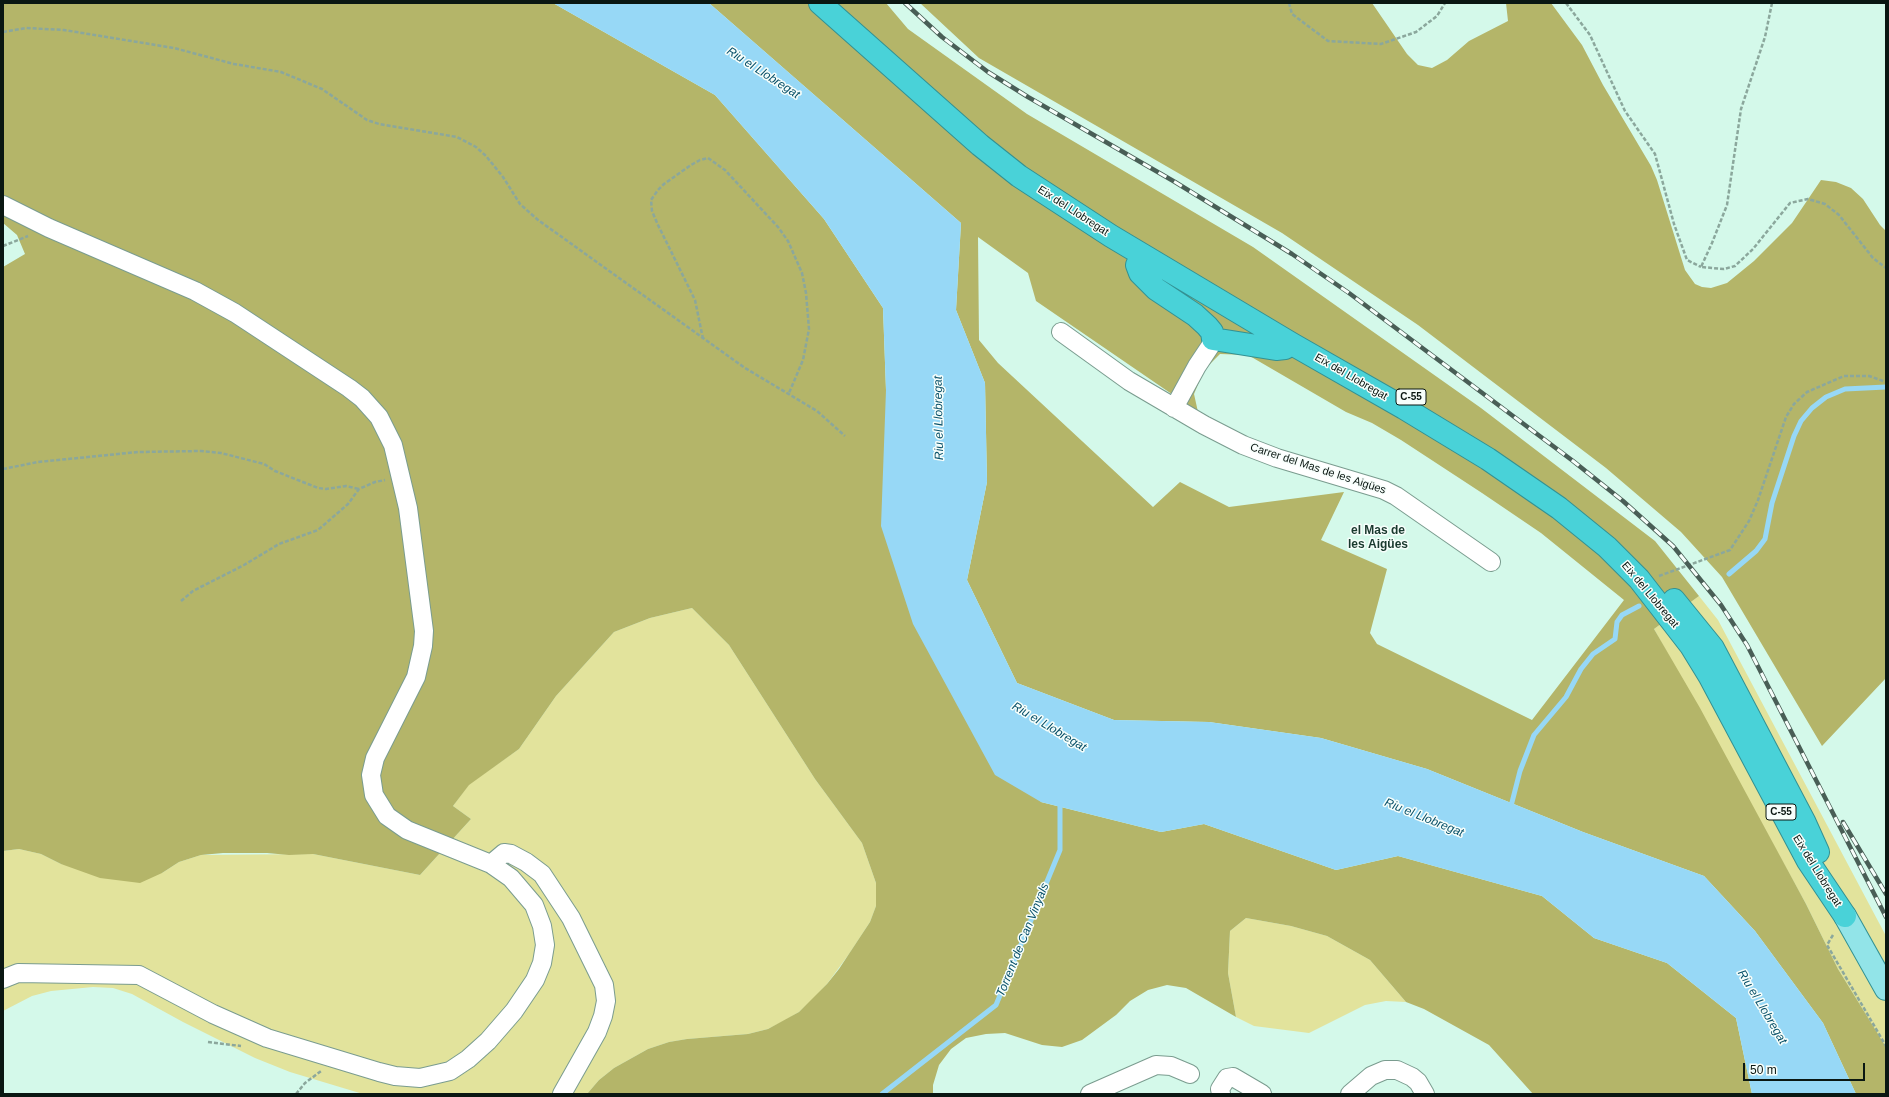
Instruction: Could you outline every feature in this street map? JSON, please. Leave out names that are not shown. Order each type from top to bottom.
[{"type":"highway","name":"Eix del Llobregat","points":[[820,3],[986,150],[1019,176],[1142,256],[1404,408],[1488,459],[1546,499],[1607,547],[1639,579],[1691,646],[1710,677],[1808,861],[1845,916]]},
{"type":"highway","name":"Eix del Llobregat","points":[[842,3],[982,129],[1043,176],[1196,271],[1469,430],[1546,481],[1591,516],[1656,577],[1713,648],[1804,821],[1845,916]]},
{"type":"highway","points":[[1142,256],[1137,265],[1140,273],[1156,289],[1195,315],[1212,332],[1213,339],[1276,349],[1286,348],[1292,344]]},
{"type":"main road","name":"Eix del Llobregat","points":[[1845,916],[1886,989]]},
{"type":"street","points":[[3,205],[49,228],[195,291],[235,312],[362,398],[379,417],[393,445],[408,508],[420,590],[424,646],[416,677],[375,758],[371,775],[372,788],[378,804],[387,816],[396,823],[408,830],[491,864],[511,878],[528,896],[539,915],[544,936],[544,954],[539,972],[530,989],[514,1011],[479,1051],[459,1066],[441,1074],[420,1078],[395,1076],[338,1061],[254,1033],[213,1014],[139,975],[18,973],[3,979]]},
{"type":"street","name":"Carrer del Mas de les Aigües","points":[[1061,332],[1129,381],[1204,426],[1250,448],[1318,471],[1384,490],[1396,496],[1491,562]]},
{"type":"street","points":[[1174,408],[1197,366],[1211,345],[1213,339]]},
{"type":"street","points":[[491,864],[504,853],[511,854],[526,862],[542,874],[571,918],[604,985],[606,1001],[603,1016],[597,1032],[562,1094]]},
{"type":"street","points":[[1090,1094],[1156,1065],[1171,1066],[1190,1074]]},
{"type":"street","points":[[1350,1094],[1372,1076],[1385,1070],[1397,1070],[1412,1077],[1418,1082],[1425,1094]]},
{"type":"street","points":[[1221,1094],[1220,1089],[1227,1078],[1233,1077],[1262,1094]]},
{"type":"path","points":[[1289,3],[1292,14],[1328,41],[1381,44],[1416,32],[1437,16],[1445,3]]},
{"type":"path","points":[[1566,3],[1590,34],[1625,111],[1655,154],[1674,224],[1687,260],[1701,267],[1724,269],[1735,266],[1753,249],[1790,203],[1808,199],[1825,204],[1840,215],[1873,258],[1886,268]]},
{"type":"path","points":[[1701,267],[1727,205],[1741,109],[1764,37],[1772,3]]},
{"type":"path","points":[[3,32],[26,28],[64,30],[167,47],[234,64],[281,72],[322,88],[367,120],[379,124],[457,137],[476,148],[490,160],[527,211],[703,339],[745,368],[789,393],[826,418],[845,436]]},
{"type":"path","points":[[703,339],[695,300],[658,226],[652,211],[652,200],[664,184],[691,165],[708,158],[725,170],[778,227],[788,241],[802,273],[806,293],[809,329],[803,360],[789,393]]},
{"type":"path","points":[[1656,577],[1730,550],[1748,521],[1758,500],[1786,417],[1794,404],[1807,392],[1844,376],[1869,376],[1886,382]]},
{"type":"path","points":[[3,469],[25,464],[138,452],[221,453],[264,464],[275,471],[318,488],[326,489],[346,486],[359,489]]},
{"type":"path","points":[[181,601],[193,591],[244,565],[279,544],[318,530],[348,504],[359,489],[375,482],[401,476]]},
{"type":"path","points":[[1845,916],[1827,945],[1886,1046]]},
{"type":"path","points":[[296,1094],[314,1076],[338,1061]]},
{"type":"green space","points":[[1699,596],[1718,620],[1886,936],[1886,1047],[1838,969],[1806,904],[1654,629]]},
{"type":"green space","points":[[692,608],[729,645],[815,779],[862,843],[876,883],[876,906],[870,922],[849,954],[827,984],[813,999],[799,1012],[784,1021],[768,1029],[748,1034],[687,1039],[669,1042],[648,1049],[614,1068],[599,1080],[587,1094],[363,1094],[290,1072],[255,1058],[183,1022],[132,994],[113,988],[93,987],[51,991],[32,996],[3,1011],[3,851],[19,849],[41,854],[61,864],[162,873],[179,862],[201,855],[313,854],[420,875],[471,819],[453,806],[469,784],[519,749],[556,696],[614,632],[650,618]]},
{"type":"green space","points":[[1246,918],[1291,926],[1327,936],[1370,960],[1406,1002],[1386,1001],[1365,1005],[1309,1033],[1254,1026],[1236,1017],[1228,973],[1230,931]]},
{"type":"shaded area","points":[[3,3],[553,3],[715,95],[824,219],[883,308],[886,390],[1041,802],[1161,832],[1204,824],[1336,870],[1398,856],[1542,896],[1594,938],[1667,963],[1736,1018],[1752,1094],[1533,1094],[1489,1045],[1424,1009],[1406,1002],[1370,960],[1327,936],[1291,926],[1246,918],[1230,931],[1228,973],[1236,1017],[1186,988],[1167,985],[1148,990],[1130,1001],[1116,1015],[1082,1040],[1062,1047],[1042,1045],[1005,1033],[986,1034],[966,1038],[951,1049],[939,1065],[933,1085],[933,1094],[587,1094],[599,1080],[614,1068],[648,1049],[669,1042],[687,1039],[748,1034],[768,1029],[799,1012],[827,984],[839,969],[870,922],[876,906],[876,883],[862,843],[815,779],[729,645],[692,608],[650,618],[614,632],[556,696],[519,749],[469,785],[453,806],[471,819],[420,875],[313,854],[289,855],[267,853],[223,853],[201,855],[179,862],[162,873],[140,883],[100,878],[61,864],[41,854],[19,849],[3,851],[3,267],[25,254],[17,235],[3,223]]},
{"type":"shaded area","points":[[709,3],[886,3],[908,29],[1027,114],[1253,247],[1481,408],[1655,541],[1699,596],[1654,629],[1700,708],[1806,904],[1838,969],[1886,1047],[1886,1094],[1856,1094],[1823,1023],[1755,931],[1704,876],[1583,832],[1427,769],[1321,738],[1209,722],[1114,720],[1017,683],[967,580],[987,482],[985,383],[956,310],[961,223]],"holes":[[[978,237],[1028,273],[1036,301],[1198,412],[1194,394],[1204,370],[1220,354],[1248,355],[1346,412],[1372,423],[1401,440],[1541,533],[1624,600],[1532,720],[1377,644],[1370,633],[1387,569],[1321,540],[1344,492],[1229,507],[1180,482],[1153,507],[998,363],[979,340]]]},
{"type":"shaded area","points":[[920,3],[1372,3],[1407,54],[1418,65],[1432,68],[1447,60],[1469,41],[1508,21],[1506,3],[1551,3],[1582,45],[1603,85],[1651,166],[1657,180],[1685,270],[1695,284],[1702,287],[1711,288],[1727,283],[1754,261],[1792,223],[1821,180],[1836,182],[1851,188],[1863,199],[1880,225],[1886,231],[1886,678],[1822,746],[1722,577],[1681,532],[1606,468],[1418,325],[1282,233],[979,58]]},
{"type":"water","name":"Riu el Llobregat","points":[[553,3],[709,3],[961,223],[956,310],[985,383],[987,482],[967,580],[1017,683],[1114,720],[1209,722],[1321,738],[1427,769],[1583,832],[1704,876],[1755,931],[1823,1023],[1856,1094],[1752,1094],[1736,1018],[1667,963],[1594,938],[1542,896],[1398,856],[1336,870],[1204,824],[1161,832],[1041,802],[995,775],[913,624],[881,526],[886,390],[883,308],[824,219],[715,95]]},
{"type":"waterway","points":[[1729,574],[1756,551],[1765,539],[1772,503],[1794,436],[1801,421],[1812,408],[1826,397],[1845,389],[1886,387]]},
{"type":"waterway","points":[[1510,810],[1520,771],[1534,735],[1566,697],[1581,669],[1593,654],[1615,639],[1617,622],[1622,615],[1639,606]]},
{"type":"waterway","name":"Torrent de Can Vinyals","points":[[882,1094],[996,1005],[1060,850],[1060,801]]},
{"type":"railway","points":[[905,3],[942,37],[988,72],[1028,97],[1175,182],[1292,254],[1349,293],[1573,461],[1623,501],[1673,546],[1721,605],[1747,645],[1886,917]]},
{"type":"railway","points":[[1843,822],[1886,894]]},
{"type":"district","name":"el Mas de les Aigües","points":[[1378,538]]}]
